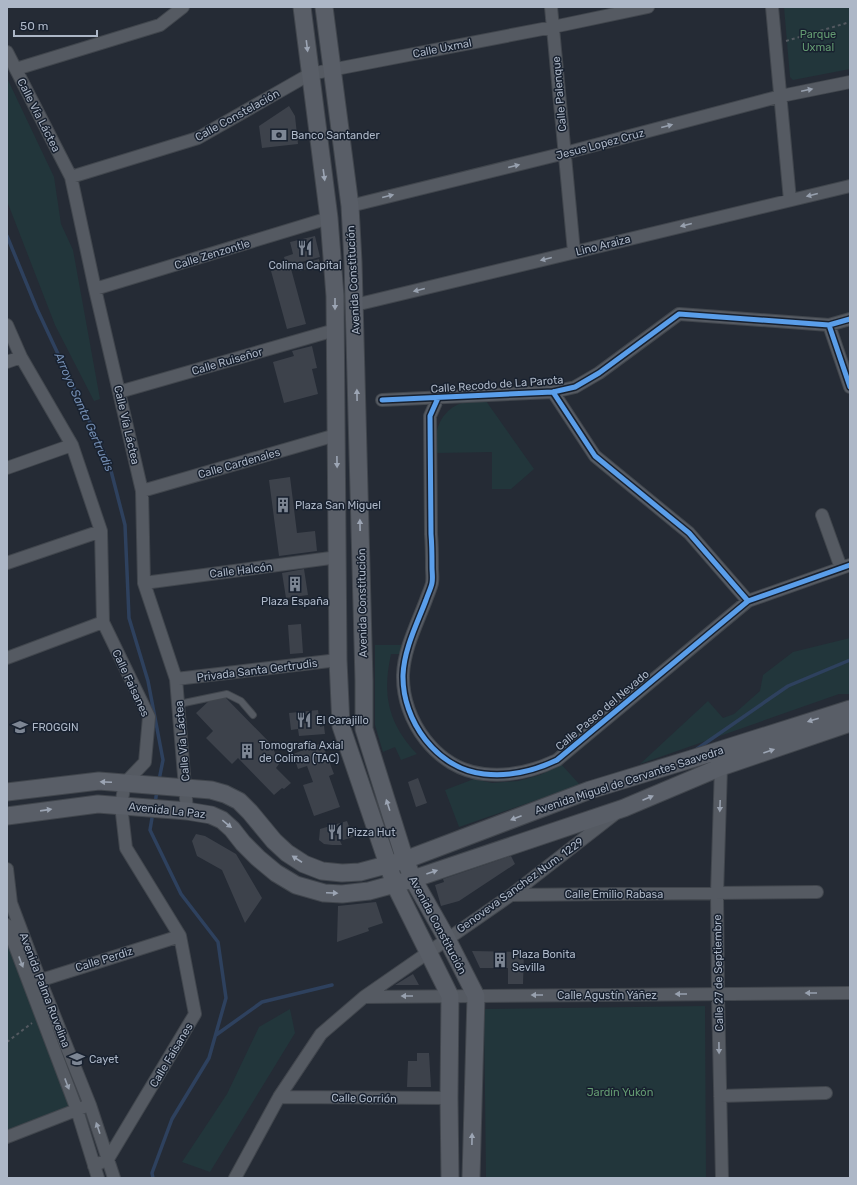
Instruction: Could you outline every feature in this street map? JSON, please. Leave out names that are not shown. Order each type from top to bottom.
[{"type":"street","points":[[16,69],[160,25],[183,7]]},
{"type":"street","name":"Avenida Constitución","points":[[302,7],[330,218],[335,296],[338,660],[341,726],[395,884],[450,996],[450,1178]]},
{"type":"street","name":"Avenida Constitución","points":[[324,7],[350,206],[355,305],[364,729],[405,860],[413,879],[447,939],[476,996],[471,1178]]},
{"type":"street","name":"Calle Palenque","points":[[551,7],[574,252]]},
{"type":"street","name":"Calle Uxmal","points":[[331,69],[553,27],[648,7]]},
{"type":"street","points":[[772,7],[790,200]]},
{"type":"street","name":"Calle Vía Láctea","points":[[7,52],[71,177],[95,290],[142,491],[144,583],[176,679],[187,811]]},
{"type":"street","name":"Calle Constelación","points":[[71,177],[198,138],[310,74],[331,69]]},
{"type":"street","name":"Jesus Lopez Cruz","points":[[350,206],[565,153],[781,96],[850,82]]},
{"type":"street","name":"Lino Araiza","points":[[355,305],[850,186]]},
{"type":"street","name":"Calle Zenzontle","points":[[95,290],[330,218]]},
{"type":"street","name":"Calle Recodo de La Parota","points":[[382,400],[553,392],[575,387],[599,374],[679,314],[829,325]]},
{"type":"street","points":[[850,319],[829,325],[850,387]]},
{"type":"street","name":"Calle Faisanes","points":[[7,325],[21,357],[72,445],[101,531],[102,622],[149,717],[145,762],[125,783],[121,805],[126,848],[180,936],[195,1014],[108,1159]]},
{"type":"street","name":"Calle Ruiseñor","points":[[119,392],[335,330]]},
{"type":"street","points":[[7,362],[21,357]]},
{"type":"street","points":[[553,392],[595,456],[689,533],[748,601],[846,566],[822,515]]},
{"type":"street","name":"Calle Paseo del Nevado","points":[[438,398],[430,416],[432,582],[405,658],[403,676],[404,692],[414,724],[431,747],[450,763],[464,770],[483,774],[500,775],[521,773],[541,768],[557,760],[748,601]]},
{"type":"street","name":"Calle Cardenales","points":[[142,491],[336,435]]},
{"type":"street","points":[[7,468],[72,445]]},
{"type":"street","points":[[7,564],[101,531]]},
{"type":"street","name":"Calle Halcón","points":[[144,583],[338,558]]},
{"type":"street","points":[[7,658],[102,622]]},
{"type":"street","name":"Privada Santa Gertrudis","points":[[176,679],[338,660]]},
{"type":"street","points":[[339,682],[364,681]]},
{"type":"street","name":"Avenida Miguel de Cervantes Saavedra","points":[[395,884],[624,808],[718,760],[850,709]]},
{"type":"street","name":"Avenida Miguel de Cervantes Saavedra","points":[[388,865],[405,860],[571,797],[718,760],[850,723]]},
{"type":"street","name":"Calle 27 de Septiembre","points":[[718,760],[717,894],[722,1178]]},
{"type":"street","name":"Avenida La Paz","points":[[7,792],[99,781],[211,790],[225,794],[239,801],[274,841],[287,853],[304,864],[322,871],[342,873],[360,872],[388,865]]},
{"type":"street","points":[[571,797],[579,822]]},
{"type":"street","name":"Avenida La Paz","points":[[7,816],[98,804],[187,811],[211,815],[222,820],[258,858],[276,873],[296,885],[324,893],[342,894],[369,891],[395,884]]},
{"type":"street","name":"Genoveva Sanchez Num. 1229","points":[[235,1178],[279,1097],[321,1034],[364,997],[510,895],[624,808]]},
{"type":"street","name":"Avenida Palma Ruvelina","points":[[7,869],[9,903],[34,982],[41,1016],[77,1110],[98,1178]]},
{"type":"street","name":"Calle Emilio Rabasa","points":[[510,895],[817,892]]},
{"type":"street","name":"Avenida Palma Ruvelina","points":[[7,925],[90,1105],[114,1178]]},
{"type":"street","name":"Calle Perdiz","points":[[34,982],[180,936]]},
{"type":"street","name":"Calle Agustín Yáñez","points":[[364,997],[850,993]]},
{"type":"street","points":[[720,1096],[826,1093]]},
{"type":"street","name":"Calle Gorrión","points":[[279,1097],[449,1098]]},
{"type":"street","points":[[7,1137],[90,1105]]},
{"type":"street","points":[[94,1166],[108,1159]]},
{"type":"lane","points":[[179,704],[227,694],[241,701],[253,715]]},
{"type":"path","points":[[783,42],[850,22]]},
{"type":"path","points":[[7,1042],[41,1016]]},
{"type":"green space","name":"Parque Uxmal","points":[[784,7],[850,7],[850,69],[793,80],[790,77]]},
{"type":"green space","points":[[7,78],[54,177],[61,224],[73,250],[100,399],[94,401],[55,325],[7,201]]},
{"type":"green space","points":[[486,401],[534,469],[511,489],[492,489],[492,452],[437,453],[437,431],[442,419],[450,409],[461,403]]},
{"type":"green space","points":[[850,638],[850,694],[839,694],[640,764],[708,701],[723,718],[734,714],[760,691],[763,675],[793,652]]},
{"type":"green space","points":[[375,645],[403,645],[400,654],[391,654],[388,669],[388,695],[390,708],[399,731],[417,754],[401,760],[395,747],[383,752],[375,725]]},
{"type":"green space","points":[[561,764],[580,785],[459,827],[445,790],[474,779],[492,783],[518,781],[540,775]]},
{"type":"green space","points":[[7,938],[70,1108],[7,1132]]},
{"type":"green space","name":"Jardín Yukón","points":[[705,1006],[706,1178],[486,1178],[484,1009]]},
{"type":"green space","points":[[290,1009],[295,1033],[210,1172],[182,1162],[227,1094],[259,1027]]},
{"type":"building","name":"Banco Santander","points":[[289,106],[295,116],[298,144],[262,148],[259,126]]},
{"type":"building","points":[[315,236],[320,257],[290,265],[306,324],[287,329],[271,271],[287,267],[284,257],[293,254],[290,242]]},
{"type":"building","points":[[319,259],[320,265],[300,271],[299,265]]},
{"type":"building","points":[[312,346],[317,368],[312,369],[318,394],[284,403],[273,362],[294,356],[292,351]]},
{"type":"building","name":"Plaza San Miguel","points":[[290,477],[297,533],[315,531],[317,551],[279,556],[269,480]]},
{"type":"building","name":"Plaza España","points":[[304,569],[308,595],[286,598],[282,573]]},
{"type":"building","points":[[301,624],[303,653],[290,654],[288,625]]},
{"type":"building","name":"Tomografía Axial de Colima (TAC)","points":[[225,697],[272,745],[279,764],[276,768],[291,783],[274,795],[238,758],[232,764],[206,738],[213,731],[196,713],[210,700]]},
{"type":"building","name":"El Carajillo","points":[[318,710],[320,727],[324,726],[325,734],[299,736],[298,729],[291,730],[289,713]]},
{"type":"building","points":[[322,743],[334,774],[329,776],[340,807],[314,816],[303,785],[313,782],[307,766],[298,769],[293,754]]},
{"type":"building","points":[[418,778],[427,803],[416,807],[408,782]]},
{"type":"building","name":"Pizza Hut","points":[[347,821],[353,837],[340,841],[342,845],[324,844],[319,840],[320,829]]},
{"type":"building","points":[[196,834],[205,836],[236,854],[262,898],[245,923],[222,870],[197,856],[192,841]]},
{"type":"building","points":[[511,856],[515,864],[459,901],[441,906],[435,885],[444,882],[443,879]]},
{"type":"building","points":[[376,902],[383,923],[368,928],[369,931],[337,942],[338,906]]},
{"type":"building","name":"Plaza Bonita Sevilla","points":[[472,951],[524,952],[523,984],[508,984],[508,968],[480,968]]},
{"type":"building","points":[[413,974],[419,985],[395,985]]},
{"type":"building","points":[[417,1053],[429,1053],[431,1087],[407,1087],[408,1061],[417,1061]]},
{"type":"waterway","name":"Arroyo Santa Gertrudis","points":[[7,236],[37,309],[109,463],[125,525],[129,618],[148,681],[163,760],[159,780]]},
{"type":"waterway","points":[[694,751],[788,686],[850,660]]},
{"type":"waterway","name":"Arroyo Santa Gertrudis","points":[[155,804],[157,790]]},
{"type":"waterway","name":"Arroyo Santa Gertrudis","points":[[153,812],[150,830],[181,894],[218,942],[226,998],[209,1058],[172,1119],[152,1173],[153,1178]]},
{"type":"waterway","points":[[216,1035],[262,1002],[332,985]]},
{"type":"cycle path","points":[[382,400],[553,392],[575,387],[599,373],[679,314],[829,325],[850,319]]},
{"type":"cycle path","points":[[829,325],[850,387]]},
{"type":"cycle path","points":[[553,392],[595,456],[689,533],[748,601]]},
{"type":"cycle path","points":[[438,398],[430,416],[432,581],[406,656],[403,675],[404,692],[416,725],[426,740],[437,753],[451,763],[467,770],[484,774],[503,775],[531,770],[557,760],[748,601],[850,565]]},
{"type":"place","name":"Banco Santander","points":[[279,135]]},
{"type":"place","name":"Colima Capital","points":[[305,248]]},
{"type":"place","name":"Plaza San Miguel","points":[[283,505]]},
{"type":"place","name":"Plaza España","points":[[295,584]]},
{"type":"place","name":"El Carajillo","points":[[304,720]]},
{"type":"place","name":"FROGGIN","points":[[20,727]]},
{"type":"place","name":"Tomografía Axial de Colima (TAC)","points":[[247,751]]},
{"type":"place","name":"Pizza Hut","points":[[335,832]]},
{"type":"place","name":"Plaza Bonita Sevilla","points":[[500,960]]},
{"type":"place","name":"Cayet","points":[[77,1059]]}]
